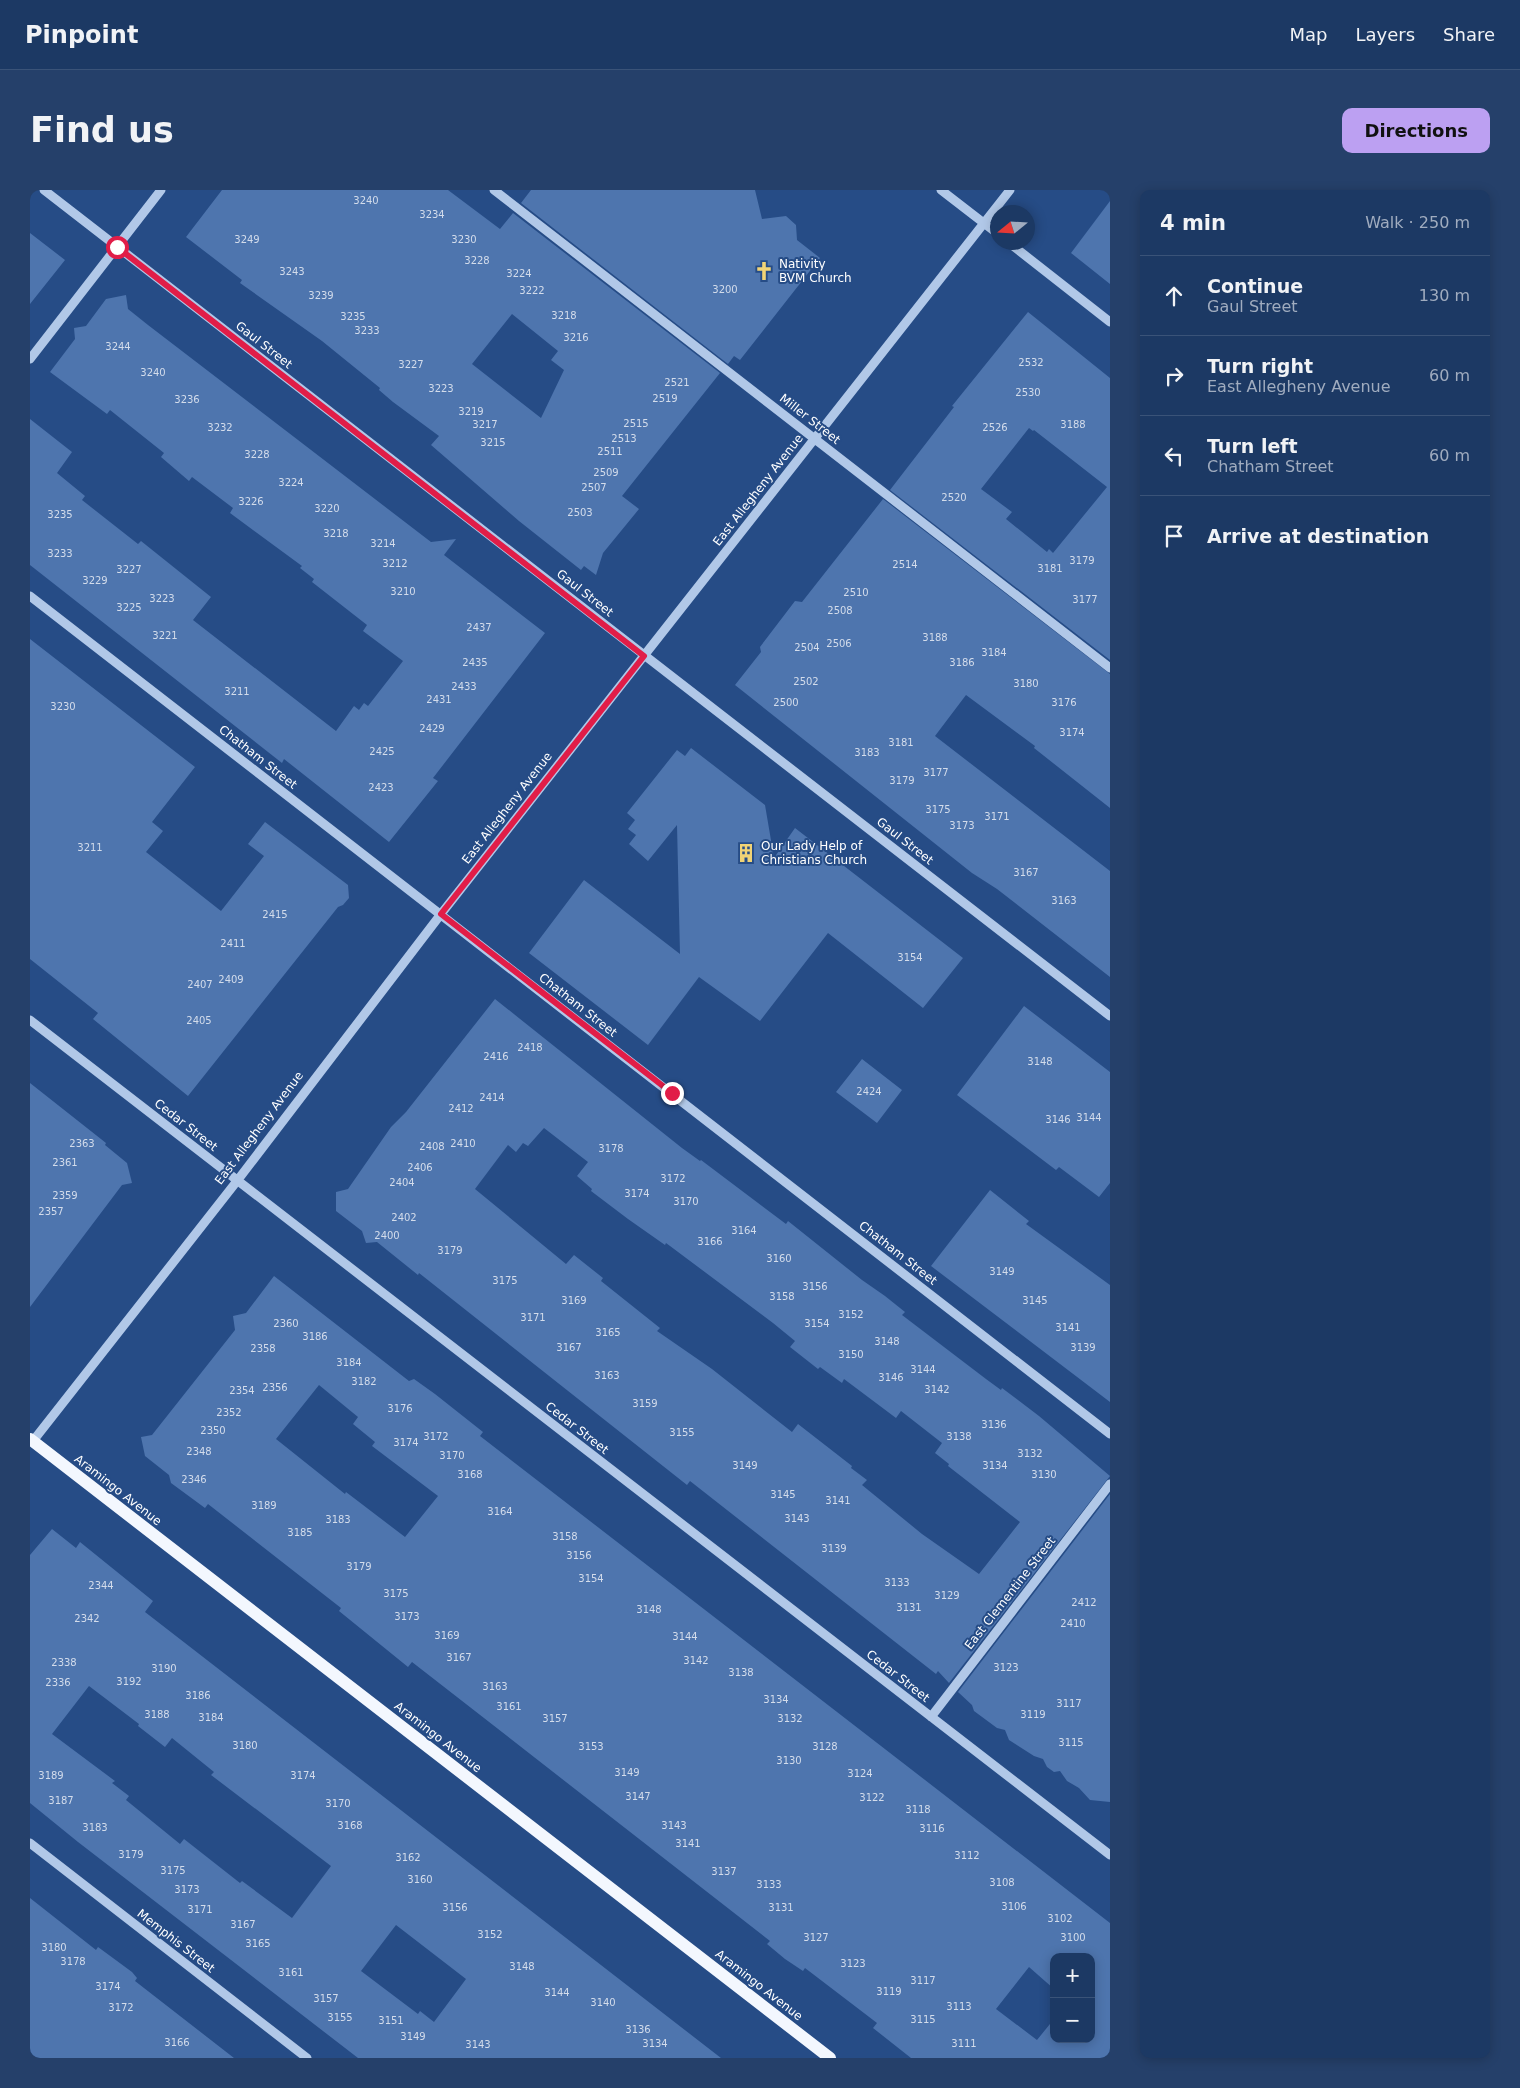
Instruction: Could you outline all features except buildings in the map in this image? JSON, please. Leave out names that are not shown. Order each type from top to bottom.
[{"type":"main road","name":"Aramingo Avenue","points":[[31,1442],[830,2058]]},
{"type":"street","name":"Gaul Street","points":[[44,190],[1110,1016]]},
{"type":"street","points":[[30,359],[161,190]]},
{"type":"street","name":"Miller Street","points":[[494,190],[1110,668]]},
{"type":"street","points":[[941,190],[990,228]]},
{"type":"street","name":"East Allegheny Avenue","points":[[31,1442],[237,1181],[441,914],[1010,190]]},
{"type":"street","points":[[1018,250],[1110,322]]},
{"type":"street","name":"Chatham Street","points":[[30,596],[1110,1434]]},
{"type":"street","name":"Cedar Street","points":[[30,1020],[1110,1855]]},
{"type":"street","name":"East Clementine Street","points":[[930,1717],[1110,1484]]},
{"type":"street","name":"Memphis Street","points":[[30,1843],[307,2058]]},
{"type":"place","name":"Nativity BVM Church","points":[[764,271]]},
{"type":"place","name":"Our Lady Help of Christians Church","points":[[746,853]]},
{"type":"route","points":[[117,247],[644,656],[441,914],[672,1093]]}]
